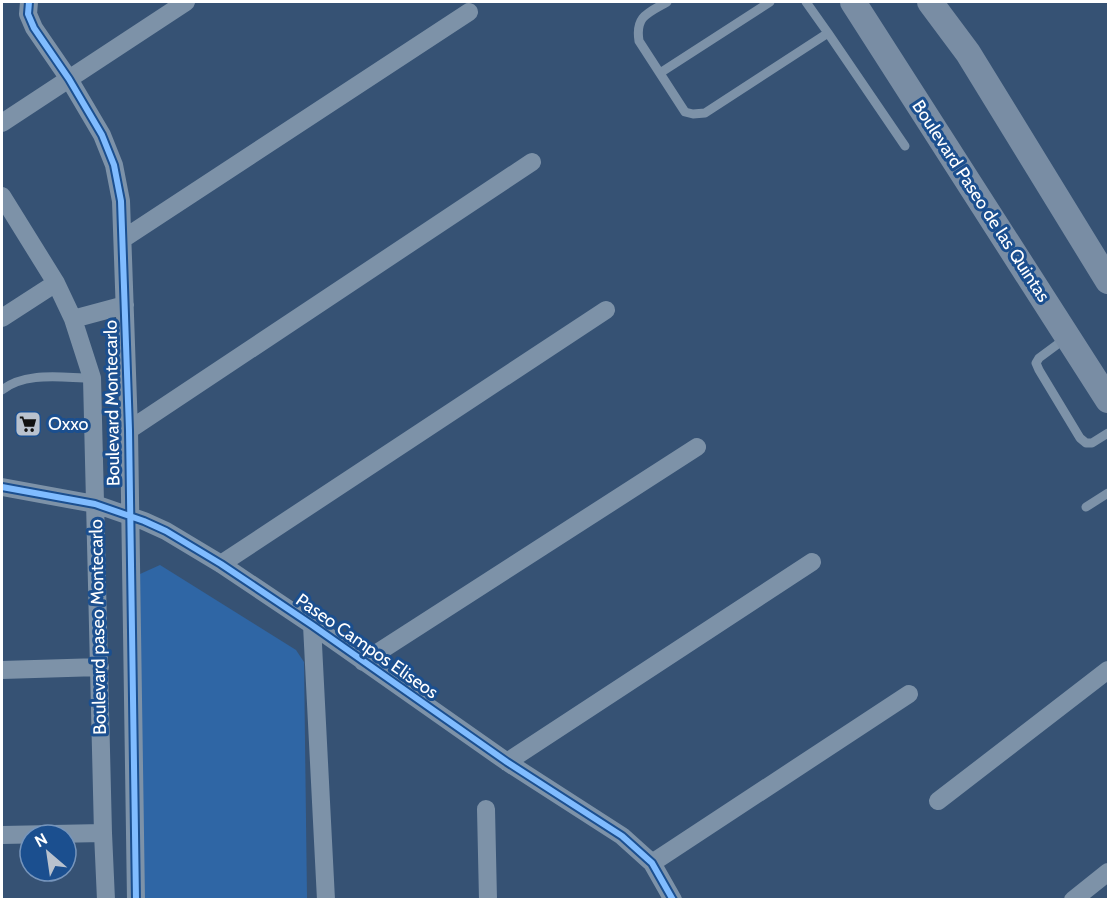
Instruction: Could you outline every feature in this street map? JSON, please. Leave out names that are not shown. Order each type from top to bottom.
[{"type":"main road","name":"Boulevard Paseo de las Quintas","points":[[854,2],[1108,400]]},
{"type":"main road","points":[[930,2],[968,53],[1108,281]]},
{"type":"street","name":"Boulevard Montecarlo","points":[[29,2],[28,14],[34,28],[69,79],[102,135],[114,165],[121,201],[129,430],[136,900]]},
{"type":"street","points":[[2,123],[69,79],[158,9],[186,2]]},
{"type":"street","points":[[123,239],[469,12]]},
{"type":"street","points":[[129,430],[532,162]]},
{"type":"street","name":"Boulevard paseo Montecarlo","points":[[2,196],[56,284],[74,319],[92,378],[106,900]]},
{"type":"street","points":[[2,318],[56,284]]},
{"type":"street","points":[[74,319],[125,305]]},
{"type":"street","points":[[221,564],[606,310]]},
{"type":"street","points":[[363,662],[697,447]]},
{"type":"street","name":"Paseo Campos Eliseos","points":[[2,487],[95,504],[130,516],[166,531],[221,564],[507,762],[622,836],[652,863],[673,900]]},
{"type":"street","points":[[507,762],[812,562]]},
{"type":"street","points":[[312,625],[326,900]]},
{"type":"street","points":[[2,670],[100,667]]},
{"type":"street","points":[[938,801],[1108,670]]},
{"type":"street","points":[[652,863],[909,694]]},
{"type":"street","points":[[486,809],[488,900]]},
{"type":"street","points":[[2,835],[103,832]]},
{"type":"street","points":[[1073,900],[1108,872]]},
{"type":"lane","points":[[667,2],[643,16],[638,31],[639,41],[685,112],[693,114],[705,113],[828,33]]},
{"type":"lane","points":[[660,73],[770,2]]},
{"type":"lane","points":[[806,2],[905,146]]},
{"type":"lane","points":[[1068,337],[1039,358],[1036,363],[1080,438],[1086,443],[1092,442],[1108,433]]},
{"type":"lane","points":[[2,390],[29,378],[92,378]]},
{"type":"lane","points":[[1086,507],[1108,493]]},
{"type":"shaded area","points":[[160,565],[296,650],[304,662],[307,899],[142,899],[140,574]]},
{"type":"cycle path","points":[[29,2],[28,14],[34,28],[69,79],[102,135],[114,165],[121,201],[129,430],[136,900]]},
{"type":"cycle path","points":[[2,487],[95,504],[144,521],[166,531],[221,564],[507,762],[622,836],[652,863],[673,900]]},
{"type":"place","name":"Oxxo","points":[[28,424]]}]
